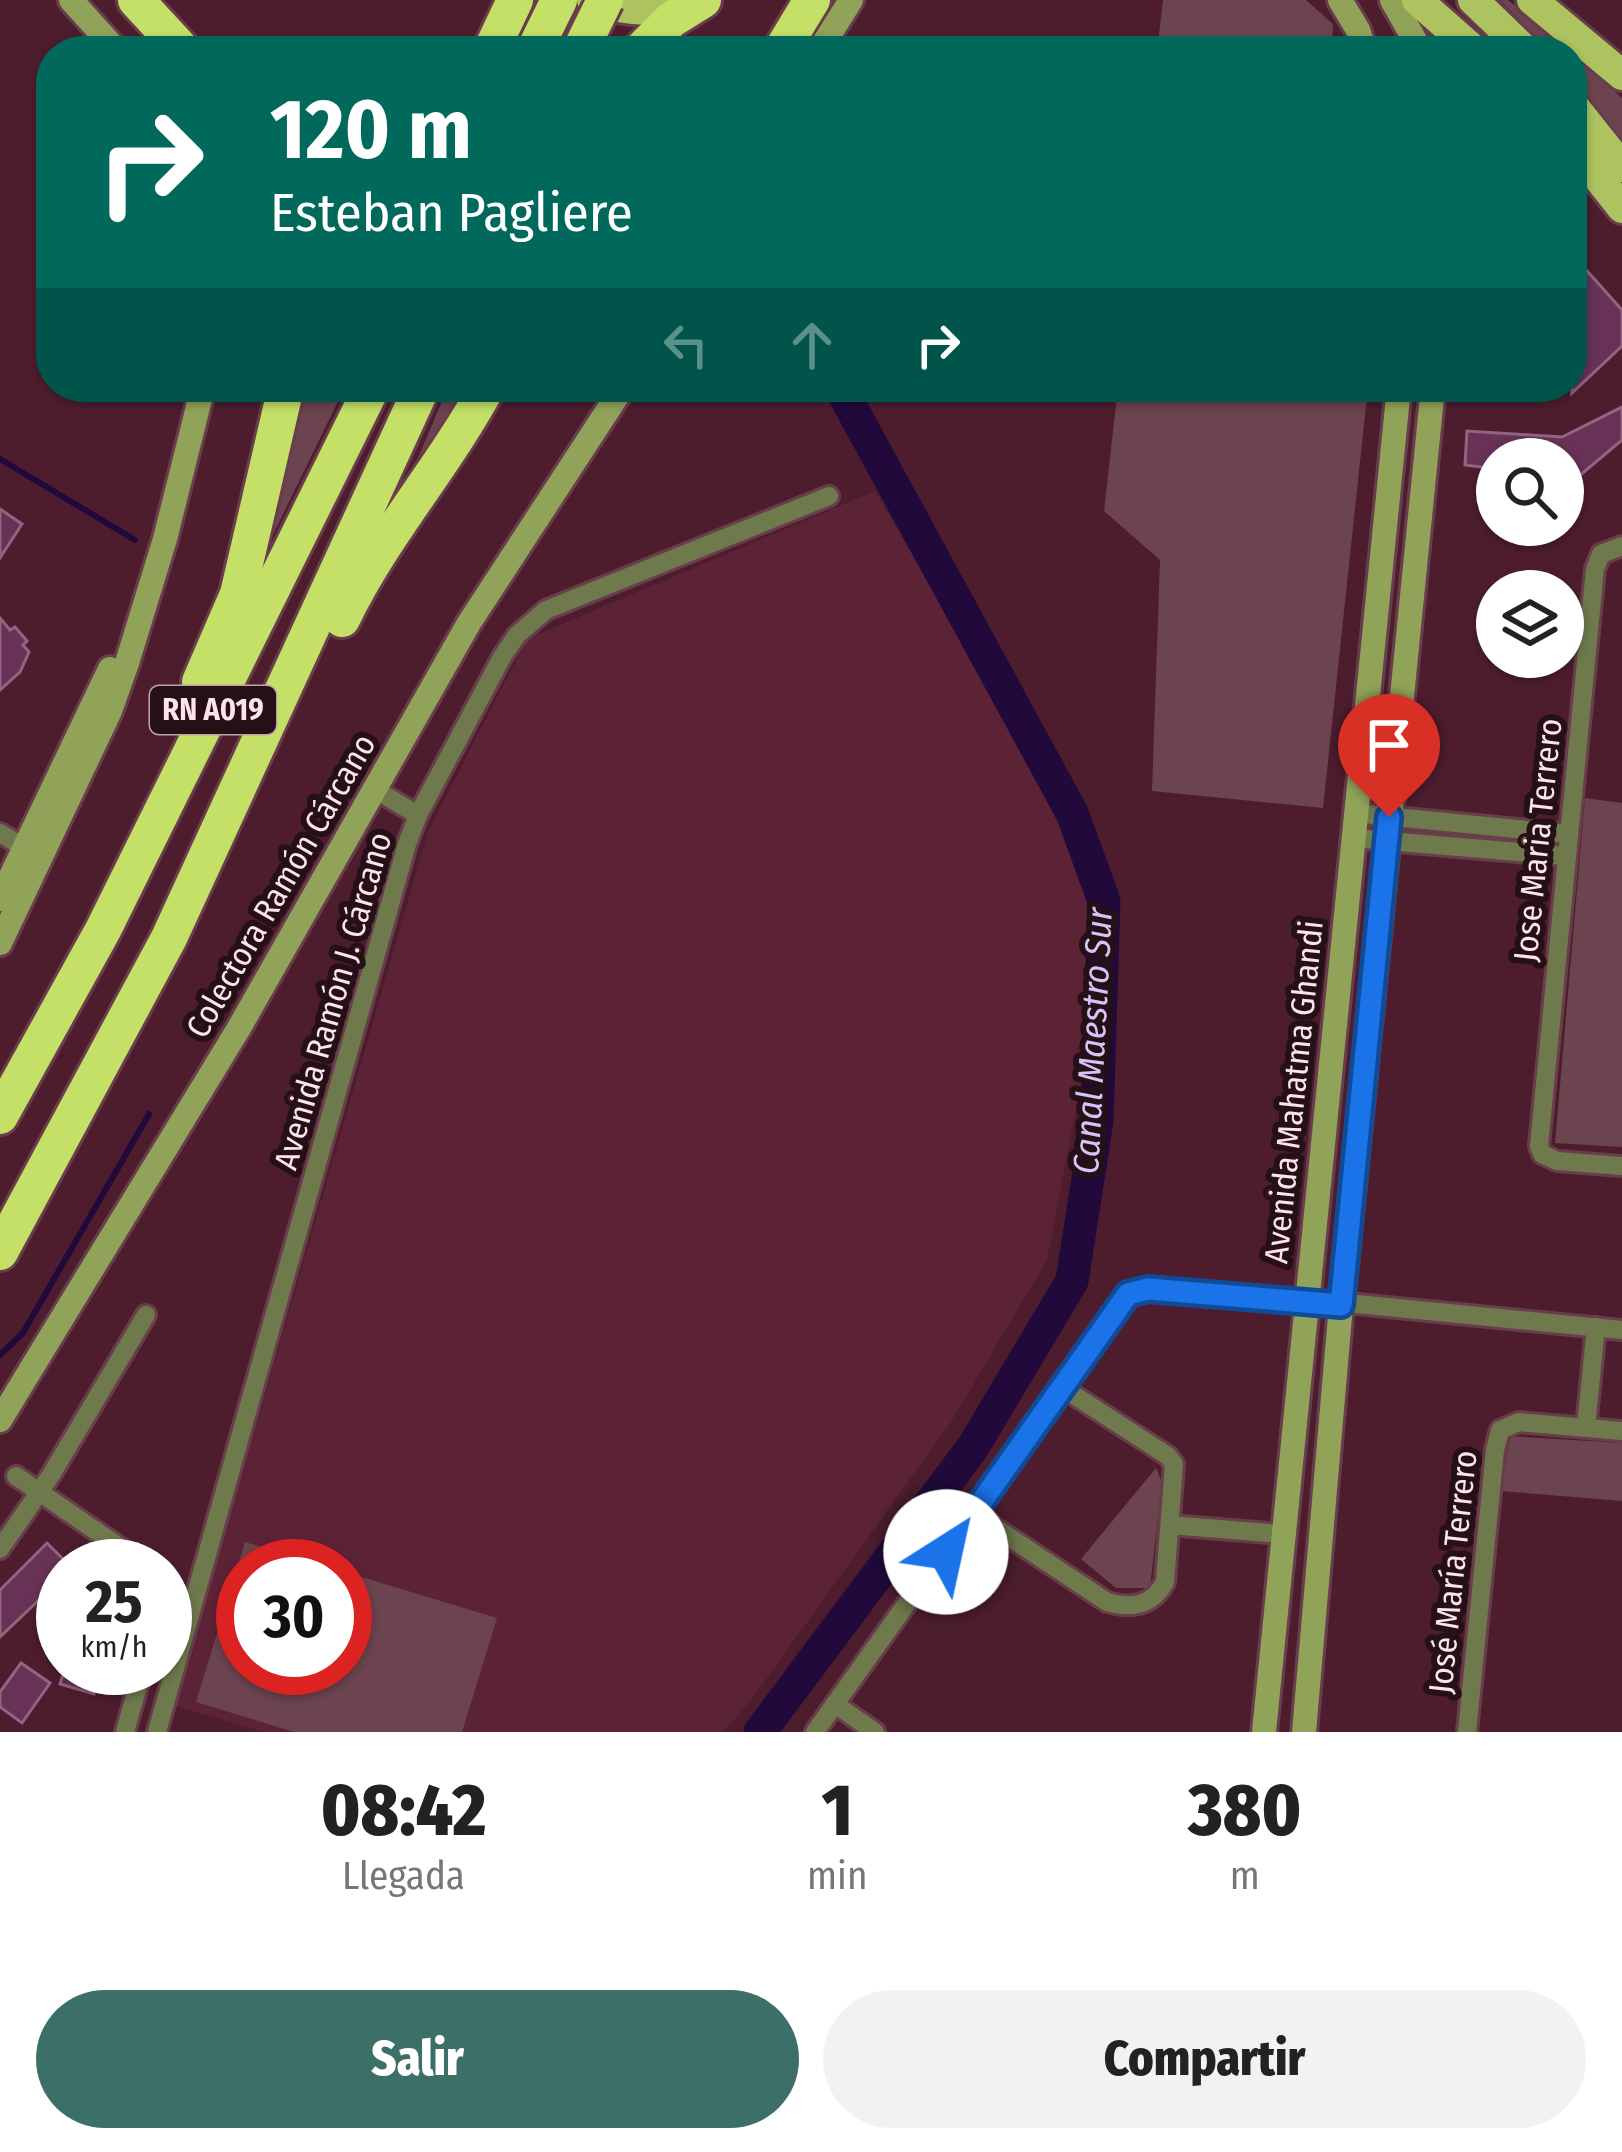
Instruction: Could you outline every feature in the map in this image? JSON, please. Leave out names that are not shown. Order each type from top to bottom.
[{"type":"highway","points":[[136,0],[169,36]]},
{"type":"highway","points":[[497,36],[515,0]]},
{"type":"highway","points":[[541,36],[559,0]]},
{"type":"highway","points":[[587,36],[605,0]]},
{"type":"highway","points":[[655,36],[700,0]]},
{"type":"highway","points":[[790,36],[812,0]]},
{"type":"highway","points":[[49,1031],[94,893],[213,655],[238,594],[283,402]]},
{"type":"highway","name":"RN A019","points":[[0,1116],[49,1031],[365,402]]},
{"type":"highway","name":"RN A019","points":[[0,1252],[169,938],[415,402]]},
{"type":"highway","points":[[169,938],[259,798],[377,552],[479,403]]},
{"type":"main road","points":[[71,0],[103,36]]},
{"type":"main road","points":[[592,0],[652,10],[700,0]]},
{"type":"main road","points":[[828,36],[851,0]]},
{"type":"main road","points":[[1340,0],[1360,36]]},
{"type":"main road","points":[[1392,0],[1412,36]]},
{"type":"main road","points":[[1417,0],[1458,36]]},
{"type":"main road","points":[[1473,0],[1510,36]]},
{"type":"main road","points":[[1532,0],[1575,36]]},
{"type":"main road","points":[[1562,0],[1622,56]]},
{"type":"main road","points":[[1587,46],[1622,75]]},
{"type":"main road","points":[[1587,123],[1622,166]]},
{"type":"main road","points":[[1587,164],[1622,208]]},
{"type":"main road","points":[[0,899],[32,853],[110,711],[200,402]]},
{"type":"main road","name":"Colectora Ramón Cárcano","points":[[0,1420],[238,1028],[517,544],[613,402]]},
{"type":"main road","name":"Avenida Mahatma Ghandi","points":[[1264,1732],[1397,402]]},
{"type":"main road","name":"Avenida Mahatma Ghandi","points":[[1304,1732],[1341,1305],[1431,402]]},
{"type":"main road","points":[[0,944],[32,853]]},
{"type":"street","name":"Avenida Ramón J. Cárcano","points":[[157,1732],[418,815],[502,657],[532,621],[567,600],[829,496]]},
{"type":"street","name":"Jose Maria Terrero","points":[[1622,546],[1601,554],[1595,569],[1539,1146],[1542,1154],[1557,1161],[1622,1166]]},
{"type":"street","points":[[374,789],[418,815]]},
{"type":"street","points":[[1353,825],[1567,856]]},
{"type":"street","points":[[1388,829],[1568,834]]},
{"type":"street","points":[[0,832],[32,853]]},
{"type":"street","points":[[815,1732],[1128,1294],[1148,1289],[1306,1299],[1622,1330]]},
{"type":"street","points":[[0,1550],[51,1475],[146,1315]]},
{"type":"street","points":[[1595,1327],[1586,1427],[1622,1431]]},
{"type":"street","points":[[973,1513],[1107,1602],[1132,1606],[1149,1602],[1165,1582],[1175,1472],[1168,1456],[1060,1386]]},
{"type":"street","name":"José María Terrero","points":[[1468,1732],[1495,1450],[1501,1430],[1509,1424],[1586,1427]]},
{"type":"street","points":[[16,1476],[107,1539]]},
{"type":"street","points":[[1170,1525],[1282,1534]]},
{"type":"street","points":[[125,1732],[135,1695]]},
{"type":"street","points":[[835,1704],[875,1732]]},
{"type":"shaded area","points":[[1163,0],[1306,0],[1333,24],[1333,36],[1159,36]]},
{"type":"shaded area","points":[[1500,0],[1508,0],[1552,36],[1535,36]]},
{"type":"shaded area","points":[[1587,66],[1622,98],[1622,139],[1587,97]]},
{"type":"shaded area","points":[[298,402],[338,402],[265,551]]},
{"type":"shaded area","points":[[442,402],[460,402],[410,477]]},
{"type":"shaded area","points":[[1116,402],[1366,402],[1323,808],[1152,791],[1160,560],[1104,511]]},
{"type":"shaded area","points":[[875,491],[1064,815],[1095,900],[1092,1025],[1047,1260],[951,1422],[723,1732],[264,1732],[175,1706],[178,1695],[192,1695],[192,1647],[216,1564],[216,1695],[372,1695],[372,1539],[223,1539],[428,832],[527,639]]},
{"type":"shaded area","points":[[1585,798],[1622,803],[1622,1147],[1555,1143]]},
{"type":"shaded area","points":[[1510,1436],[1622,1443],[1622,1501],[1501,1491]]},
{"type":"shaded area","points":[[1156,1468],[1162,1482],[1150,1588],[1116,1588],[1081,1559]]},
{"type":"shaded area","points":[[372,1580],[497,1618],[462,1732],[294,1732],[196,1702],[216,1637],[216,1695],[372,1695]]},
{"type":"building","points":[[1587,271],[1622,310],[1622,346],[1587,379]]},
{"type":"building","points":[[1622,407],[1622,440],[1584,472],[1584,438],[1476,438],[1476,466],[1465,465],[1467,431],[1562,437]]},
{"type":"building","points":[[0,509],[22,524],[0,558]]},
{"type":"building","points":[[0,618],[27,641],[23,645],[29,652],[20,672],[0,690]]},
{"type":"building","points":[[36,1554],[36,1603],[0,1637],[0,1590]]},
{"type":"building","points":[[21,1663],[36,1673],[36,1695],[42,1695],[22,1723],[0,1707],[0,1692]]},
{"type":"waterway","name":"Canal Maestro Sur","points":[[760,1732],[973,1447],[1072,1281],[1097,1121],[1104,901],[1072,813],[848,402]]},
{"type":"waterway","points":[[0,459],[135,540]]},
{"type":"waterway","points":[[0,1355],[23,1333],[149,1114]]},
{"type":"route","points":[[946,1552],[1128,1294],[1148,1289],[1341,1305],[1389,817]]}]
